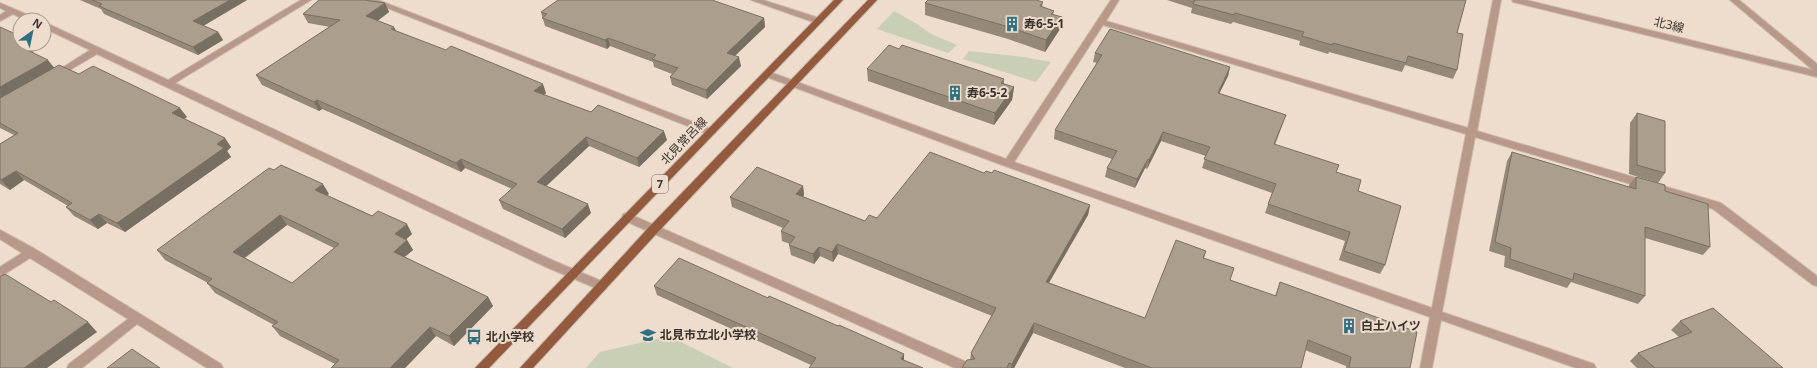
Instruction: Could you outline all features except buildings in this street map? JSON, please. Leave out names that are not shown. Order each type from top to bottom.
[{"type":"main road","name":"北見常呂線","points":[[481,368],[839,0]]},
{"type":"main road","name":"7","points":[[526,368],[654,229],[873,0]]},
{"type":"street","points":[[168,84],[307,0]]},
{"type":"street","points":[[371,0],[711,132]]},
{"type":"street","points":[[755,0],[818,21]]},
{"type":"street","points":[[1008,164],[1115,0]]},
{"type":"street","points":[[1426,368],[1438,314],[1497,0]]},
{"type":"street","name":"北3線","points":[[1516,0],[1817,74]]},
{"type":"street","points":[[1734,0],[1817,69]]},
{"type":"street","points":[[0,5],[13,11]]},
{"type":"street","points":[[0,18],[13,11]]},
{"type":"street","points":[[1101,22],[1717,206],[1817,282]]},
{"type":"street","points":[[52,29],[573,274],[602,286]]},
{"type":"street","points":[[45,81],[97,50]]},
{"type":"street","points":[[767,74],[1008,164],[1590,368]]},
{"type":"street","points":[[628,217],[967,368]]},
{"type":"street","points":[[0,234],[217,368]]},
{"type":"street","points":[[0,273],[31,252]]},
{"type":"street","points":[[73,368],[136,319]]},
{"type":"green space","points":[[894,11],[931,34],[957,45],[948,53],[877,29]]},
{"type":"green space","points":[[969,51],[1024,57],[1051,62],[1036,82],[963,59]]},
{"type":"green space","points":[[669,336],[733,368],[586,368],[600,352]]},
{"type":"place","name":"寿6-5-1","points":[[1012,24]]},
{"type":"place","name":"寿6-5-2","points":[[955,93]]},
{"type":"place","name":"白土ハイツ","points":[[1349,326]]},
{"type":"place","name":"北見市立北小学校","points":[[648,335]]},
{"type":"place","name":"北小学校","points":[[474,337]]}]
